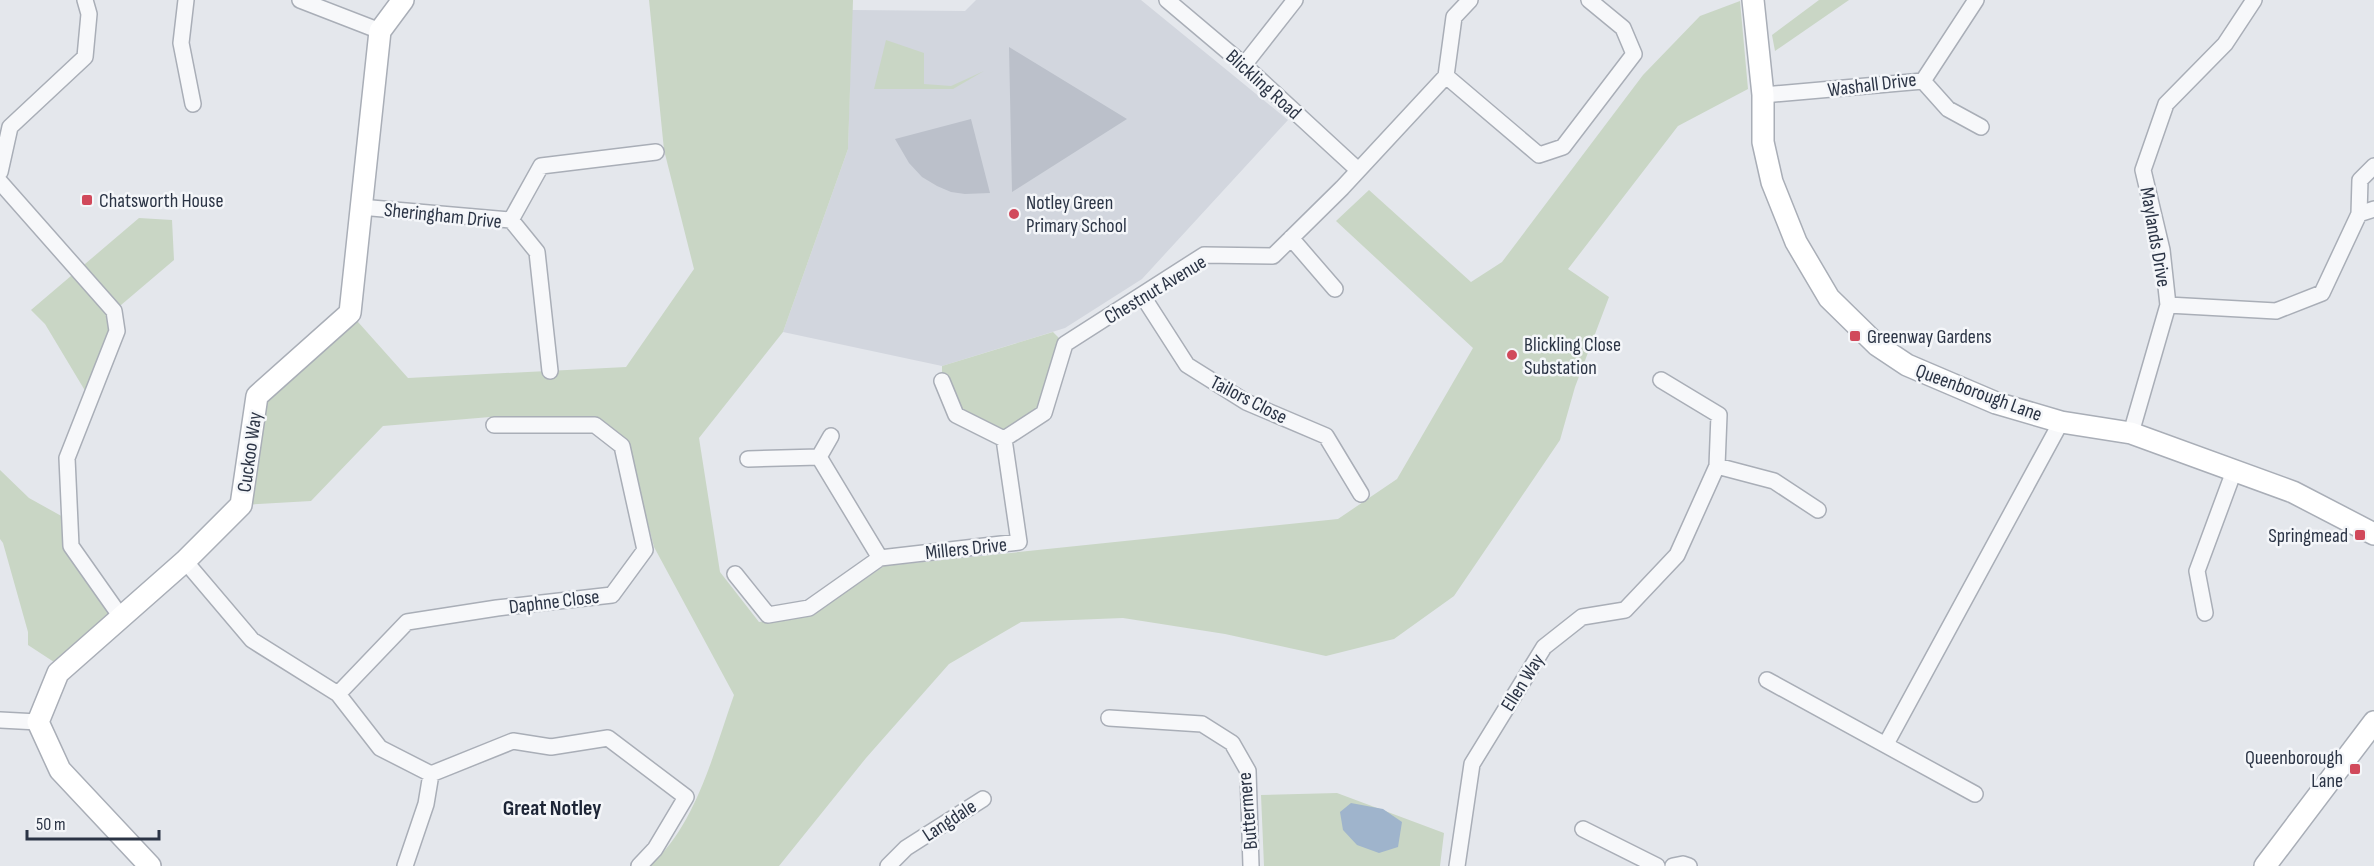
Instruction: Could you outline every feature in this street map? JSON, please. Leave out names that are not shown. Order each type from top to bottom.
[{"type":"street","points":[[0,172],[10,127],[85,57],[89,14],[85,0]]},
{"type":"street","points":[[186,0],[181,43],[193,104]]},
{"type":"street","points":[[300,0],[380,31],[403,0]]},
{"type":"street","name":"Blickling Road","points":[[1167,0],[1244,65],[1358,170]]},
{"type":"street","points":[[1244,65],[1295,0]]},
{"type":"street","points":[[1470,0],[1454,17],[1446,76],[1539,155],[1563,147],[1634,54],[1623,28],[1589,0]]},
{"type":"street","name":"Queenborough Lane","points":[[1752,0],[1763,95],[1763,142],[1772,182],[1796,242],[1829,298],[1876,345],[1906,365],[1996,403],[2061,422],[2130,434],[2293,492],[2374,534]]},
{"type":"street","name":"Washall Drive","points":[[1763,95],[1923,81],[1976,0]]},
{"type":"street","name":"Maylands Drive","points":[[2130,434],[2168,304],[2162,250],[2144,170],[2166,104],[2225,44],[2254,0]]},
{"type":"street","name":"Cuckoo Way","points":[[38,722],[58,673],[185,561],[242,505],[257,396],[350,313],[380,31]]},
{"type":"street","name":"Chestnut Avenue","points":[[1004,439],[1044,413],[1065,344],[1204,255],[1273,256],[1446,76]]},
{"type":"street","points":[[1923,81],[1948,109],[1981,127]]},
{"type":"street","points":[[511,220],[541,166],[657,152]]},
{"type":"street","points":[[2168,304],[2276,311],[2322,293],[2359,213],[2360,180],[2374,166]]},
{"type":"street","points":[[0,182],[114,311],[117,332],[67,458],[71,546],[121,617]]},
{"type":"street","name":"Sheringham Drive","points":[[360,207],[511,220],[537,252],[550,371]]},
{"type":"street","points":[[2359,213],[2374,209]]},
{"type":"street","points":[[1291,238],[1335,289]]},
{"type":"street","name":"Tailors Close","points":[[1142,295],[1186,365],[1246,402],[1326,436],[1361,494]]},
{"type":"street","name":"Ellen Way","points":[[1457,866],[1472,764],[1544,646],[1582,617],[1625,610],[1677,555],[1717,466],[1719,415],[1661,380]]},
{"type":"street","points":[[942,381],[956,415],[1004,439]]},
{"type":"street","points":[[1886,744],[2061,422]]},
{"type":"street","name":"Daphne Close","points":[[338,694],[407,622],[497,608],[612,595],[645,550],[622,446],[595,426],[494,425]]},
{"type":"street","points":[[819,457],[831,436]]},
{"type":"street","name":"Millers Drive","points":[[735,574],[768,615],[808,608],[880,558],[1019,542],[1004,439]]},
{"type":"street","points":[[748,459],[819,457]]},
{"type":"street","points":[[819,457],[880,558]]},
{"type":"street","points":[[1717,466],[1774,481],[1818,510]]},
{"type":"street","points":[[2205,613],[2197,571],[2235,471]]},
{"type":"street","points":[[185,561],[252,640],[338,694],[380,748],[431,774],[513,741],[551,747],[608,738],[686,797],[655,849],[639,866]]},
{"type":"street","points":[[1767,680],[1975,794]]},
{"type":"street","name":"Buttermere","points":[[1109,718],[1202,724],[1232,743],[1248,771],[1251,866]]},
{"type":"street","points":[[0,720],[38,722],[60,771],[150,866]]},
{"type":"street","points":[[2265,866],[2374,722]]},
{"type":"street","points":[[405,866],[426,804],[431,774]]},
{"type":"street","name":"Langdale","points":[[888,866],[906,848],[983,799]]},
{"type":"street","points":[[1583,828],[1657,866]]},
{"type":"street","points":[[1673,866],[1683,864],[1689,866]]},
{"type":"shaded area","name":"Notley Green Primary School","points":[[976,0],[1141,0],[1288,120],[1142,279],[1065,328],[942,366],[783,332],[848,149],[852,10],[965,11]]},
{"type":"green space","points":[[649,0],[853,0],[848,149],[783,332],[699,438],[720,572],[759,622],[815,613],[884,566],[1338,519],[1397,479],[1473,348],[1336,221],[1369,190],[1471,282],[1502,262],[1643,75],[1700,16],[1740,1],[1748,89],[1678,126],[1568,269],[1609,297],[1575,387],[1560,440],[1454,596],[1394,639],[1326,656],[1225,634],[1123,618],[1021,622],[949,664],[866,758],[779,866],[650,866],[666,849],[692,809],[711,764],[734,695],[654,547],[626,439],[598,417],[490,417],[383,426],[311,501],[242,505],[257,396],[350,313],[408,378],[626,367],[694,269],[664,150]]},
{"type":"green space","points":[[1819,0],[1849,0],[1775,51],[1772,35]]},
{"type":"green space","points":[[886,40],[924,53],[924,84],[951,86],[984,71],[953,89],[874,89]]},
{"type":"green space","points":[[139,218],[172,220],[174,260],[114,311],[117,331],[90,399],[45,324],[31,310]]},
{"type":"green space","points":[[1053,332],[1065,344],[1044,413],[1004,439],[956,415],[942,381],[942,366]]},
{"type":"green space","points":[[0,470],[29,498],[65,518],[112,616],[57,664],[28,645],[28,632],[0,539]]},
{"type":"green space","points":[[1337,793],[1444,833],[1440,866],[1264,866],[1261,795]]},
{"type":"water","points":[[1351,803],[1383,809],[1402,822],[1398,847],[1379,853],[1357,845],[1343,830],[1340,812]]},
{"type":"building","points":[[1009,47],[1127,119],[1012,192]]},
{"type":"building","points":[[971,119],[990,193],[965,194],[951,192],[937,186],[922,177],[909,163],[895,139]]},
{"type":"building","name":"Blickling Close Substation","points":[[1509,349],[1519,354],[1515,362],[1505,357]]},
{"type":"place","name":"Chatsworth House","points":[[87,200]]},
{"type":"place","name":"Notley Green Primary School","points":[[1014,214]]},
{"type":"place","name":"Greenway Gardens","points":[[1855,336]]},
{"type":"place","name":"Blickling Close Substation","points":[[1512,355]]},
{"type":"place","name":"Springmead","points":[[2360,535]]},
{"type":"place","name":"Queenborough Lane","points":[[2355,769]]},
{"type":"district","name":"Great Notley","points":[[552,807]]}]
